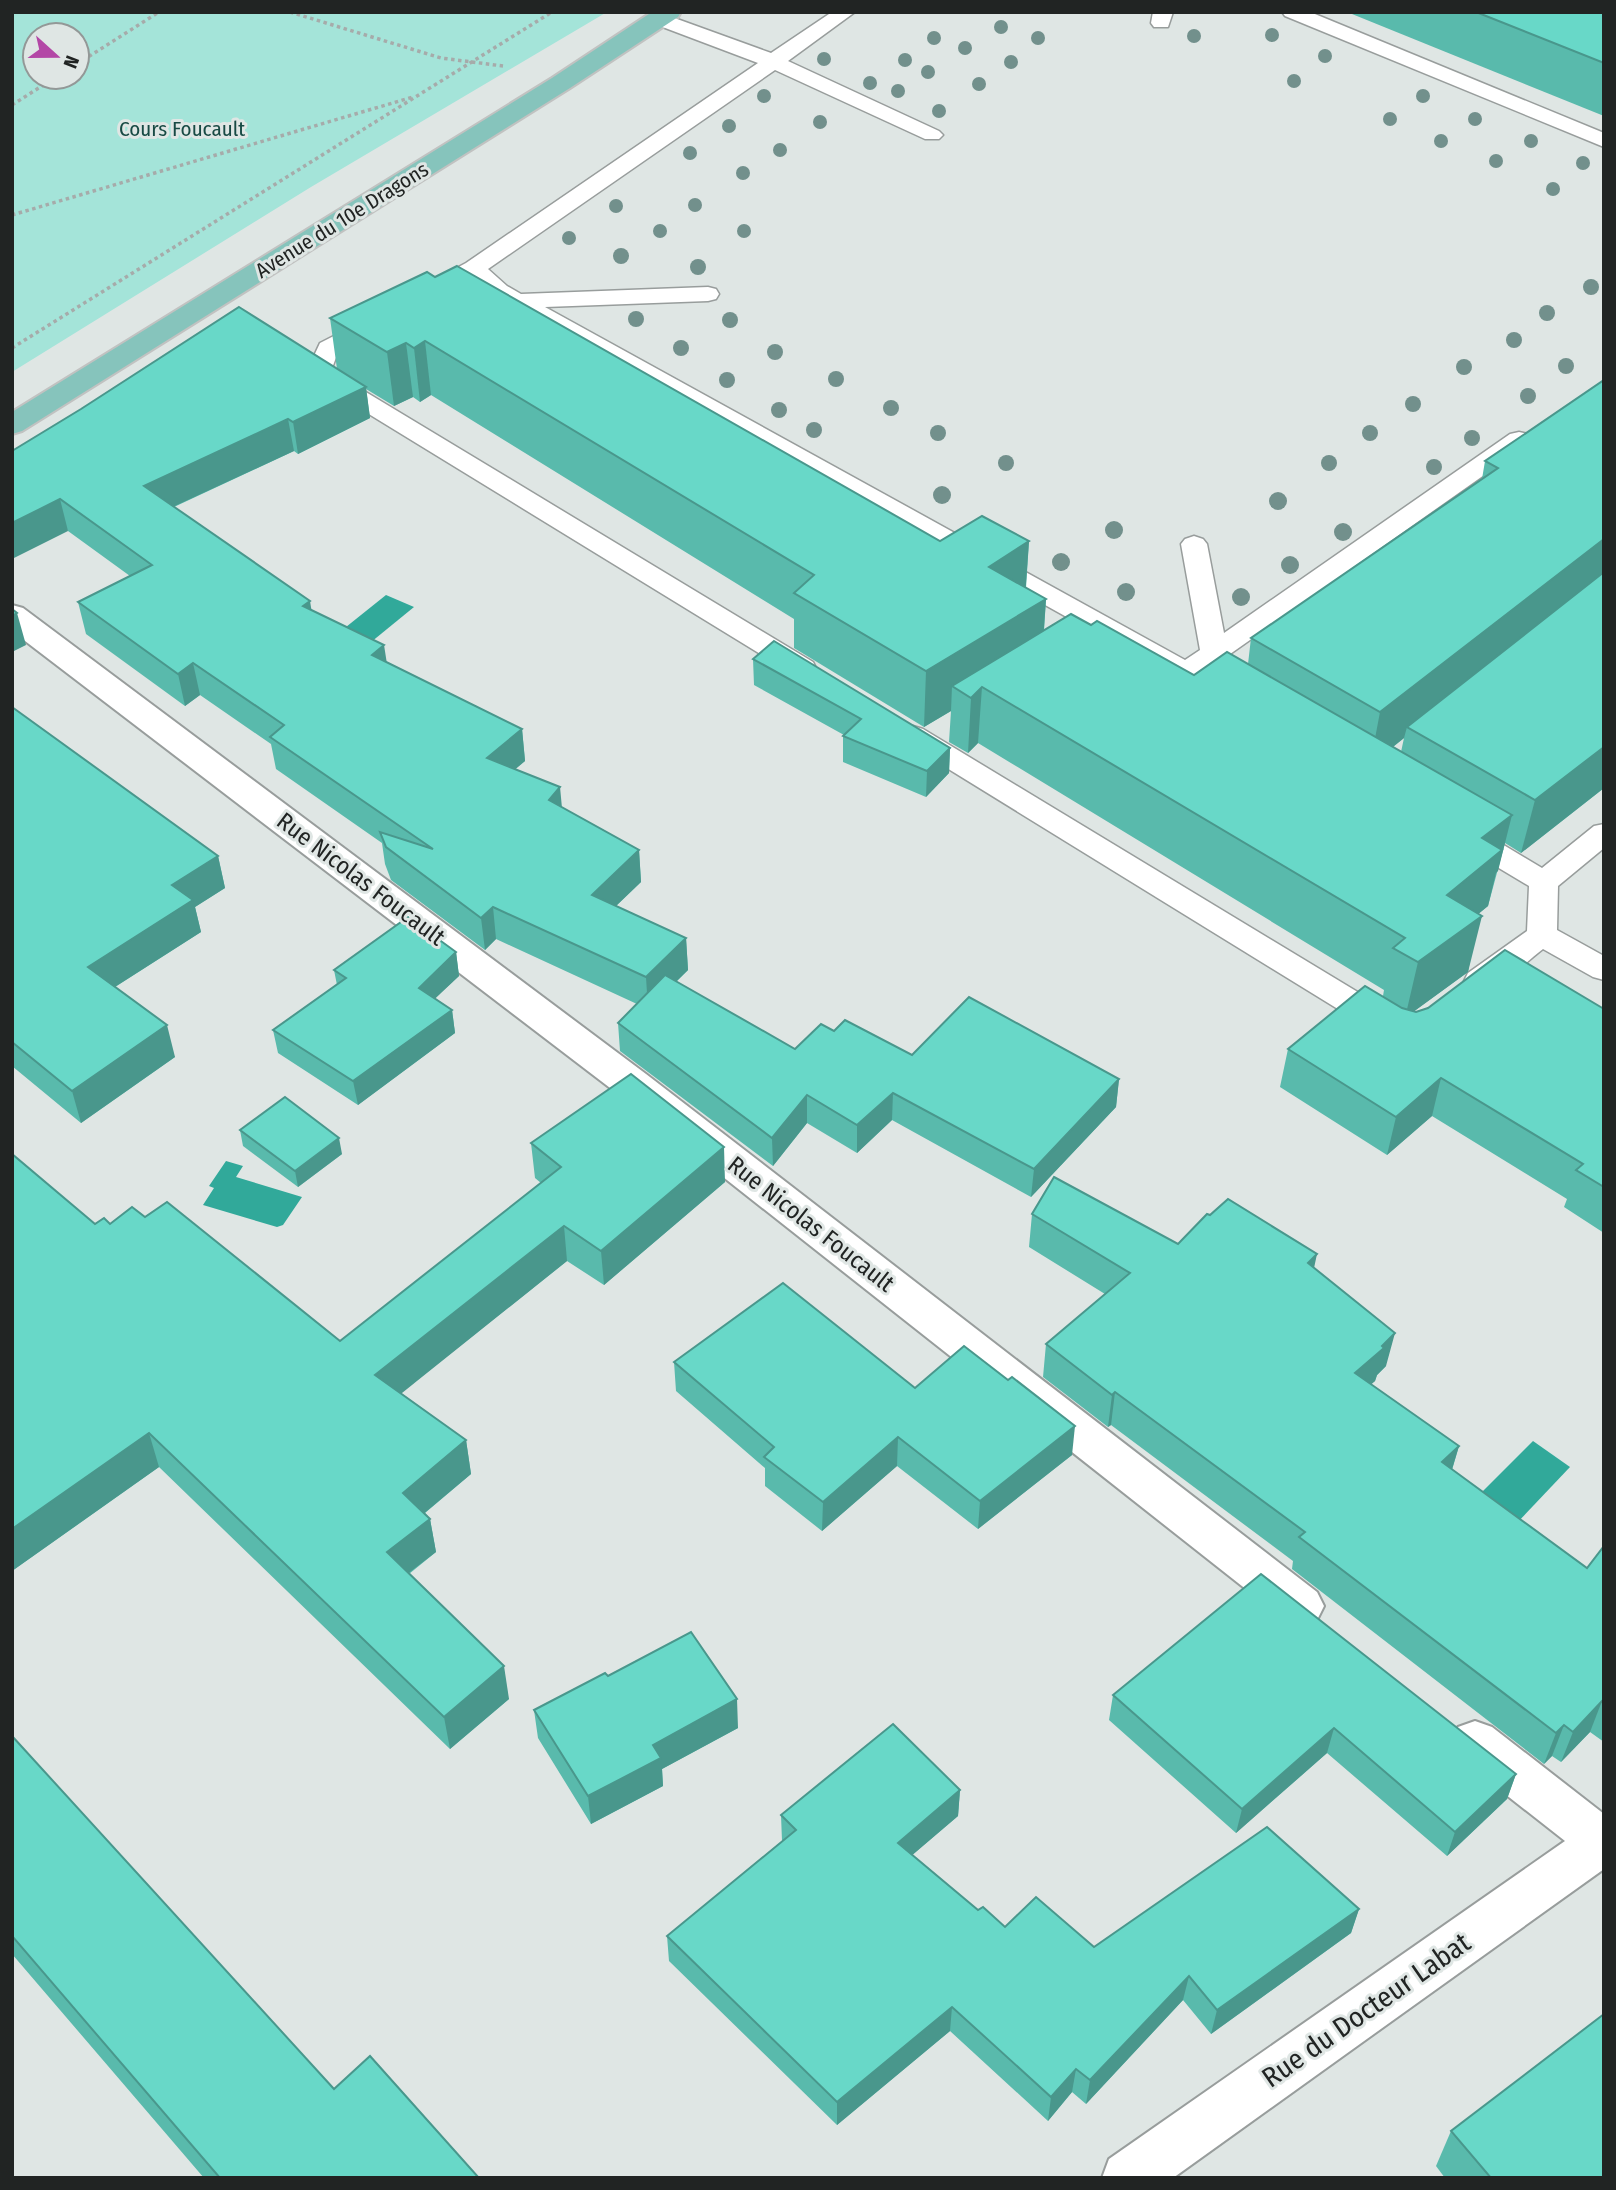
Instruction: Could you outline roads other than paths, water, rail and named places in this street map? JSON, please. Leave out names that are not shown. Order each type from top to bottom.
[{"type":"main road","name":"Avenue du 10e Dragons","points":[[12,425],[664,16]]},
{"type":"street","name":"Rue Nicolas Foucault","points":[[12,615],[632,1084],[1327,1627]]},
{"type":"street","points":[[1448,1721],[1603,1842]]},
{"type":"street","name":"Rue du Docteur Labat","points":[[1128,2178],[1603,1842]]},
{"type":"lane","points":[[829,684],[318,373],[327,348],[474,268],[845,12]]},
{"type":"lane","points":[[1292,12],[1604,141]]},
{"type":"lane","points":[[664,16],[773,61],[932,135]]},
{"type":"lane","points":[[474,268],[499,291],[1198,679],[1214,653],[1535,429]]},
{"type":"lane","points":[[517,301],[708,294]]},
{"type":"lane","points":[[1194,544],[1214,653]]},
{"type":"lane","points":[[1086,643],[1109,629]]},
{"type":"lane","points":[[889,720],[936,735],[1406,1036]]},
{"type":"lane","points":[[1441,821],[1544,882]]},
{"type":"lane","points":[[1542,935],[1544,882],[1604,833]]},
{"type":"lane","points":[[1542,935],[1604,970]]},
{"type":"lane","points":[[1458,997],[1542,935]]},
{"type":"park label","name":"Cours Foucault","points":[[182,129]]}]
